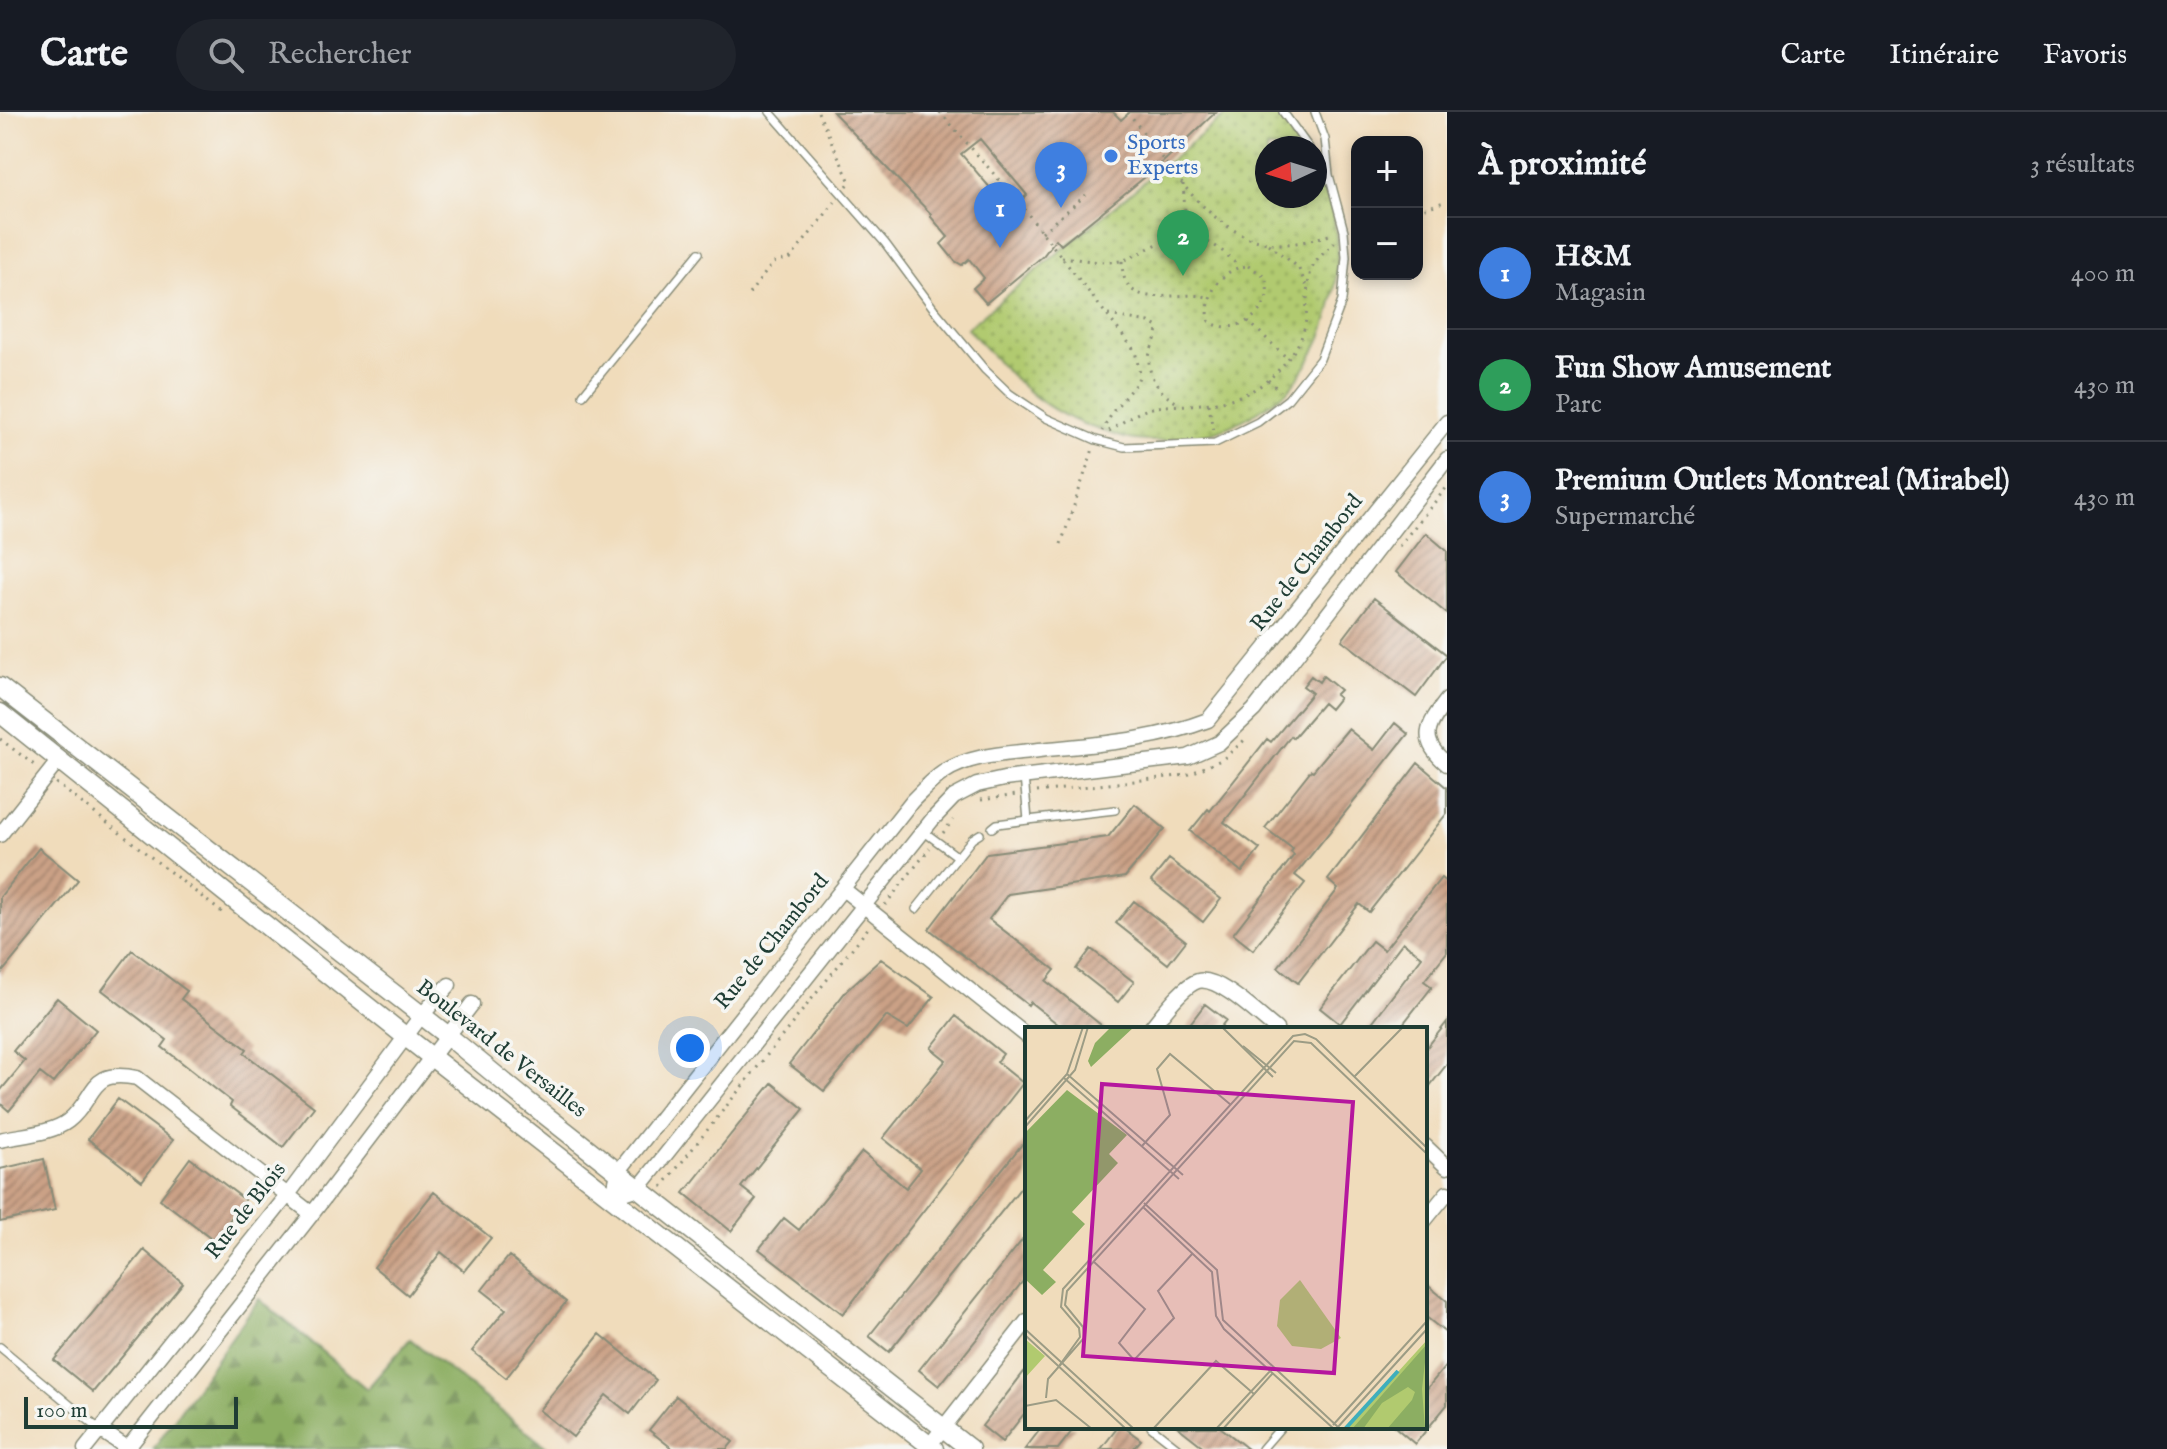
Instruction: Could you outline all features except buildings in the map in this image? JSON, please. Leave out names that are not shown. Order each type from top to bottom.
[{"type":"street","name":"Rue de Chambord","points":[[613,1197],[618,1172],[912,801],[945,771],[984,756],[1140,739],[1180,731],[1208,720],[1444,433]]},
{"type":"street","points":[[613,1197],[639,1188],[923,831],[954,797],[977,785],[1188,757],[1219,743],[1254,710],[1447,459]]},
{"type":"street","name":"Boulevard de Versailles","points":[[0,687],[447,1035],[970,1449]]},
{"type":"street","points":[[1447,700],[1430,722],[1428,735],[1435,754],[1447,764]]},
{"type":"street","points":[[0,713],[406,1037],[932,1447],[943,1427],[1025,1324]]},
{"type":"street","points":[[0,835],[60,759]]},
{"type":"street","points":[[843,889],[1025,1034]]},
{"type":"street","points":[[1152,1027],[1185,989],[1198,981],[1217,983],[1273,1027]]},
{"type":"street","name":"Rue de Blois","points":[[85,1449],[287,1196],[421,1016],[449,985]]},
{"type":"street","points":[[99,1429],[127,1449],[472,1004]]},
{"type":"street","points":[[0,1140],[55,1128],[69,1121],[102,1079],[116,1074],[137,1078],[312,1214]]},
{"type":"street","points":[[1427,1148],[1447,1167]]},
{"type":"street","points":[[1427,1218],[1447,1193]]},
{"type":"lane","points":[[770,112],[842,192],[985,370],[1010,394],[1046,418],[1096,440],[1124,447],[1215,443],[1258,422],[1288,399],[1320,359],[1342,301],[1346,273],[1344,231],[1329,175],[1325,139],[1315,112]]},
{"type":"lane","points":[[1283,112],[1300,136]]},
{"type":"lane","points":[[583,395],[699,253]]},
{"type":"lane","points":[[1024,777],[1028,820]]},
{"type":"lane","points":[[992,828],[997,824],[1115,810]]},
{"type":"lane","points":[[923,831],[958,857]]},
{"type":"lane","points":[[916,909],[972,839],[980,834]]},
{"type":"lane","points":[[0,1347],[99,1429]]},
{"type":"lane","points":[[1154,1429],[1179,1449]]},
{"type":"lane","points":[[1262,1449],[1279,1429]]},
{"type":"path","points":[[749,294],[773,263],[791,258],[850,182],[818,112]]},
{"type":"path","points":[[940,112],[1042,232],[1135,351],[1140,374],[1137,382],[1114,410],[1096,440],[1061,544]]},
{"type":"path","points":[[1128,112],[1183,183],[1226,227],[1254,241],[1266,243],[1297,243],[1344,231]]},
{"type":"path","points":[[1183,183],[1187,236]]},
{"type":"path","points":[[1042,232],[1086,195]]},
{"type":"path","points":[[1423,209],[1447,201]]},
{"type":"path","points":[[1307,287],[1316,260],[1344,231]]},
{"type":"path","points":[[1062,257],[1122,261],[1169,238],[1187,236],[1217,247],[1239,267]]},
{"type":"path","points":[[1096,440],[1138,412],[1240,398],[1268,380],[1288,359],[1304,332],[1309,303],[1307,287],[1298,267],[1266,243]]},
{"type":"path","points":[[1122,261],[1125,283],[1135,293],[1148,297],[1208,297]]},
{"type":"path","points":[[1248,266],[1265,276],[1268,288],[1266,301],[1248,321],[1234,326],[1214,325],[1209,321],[1208,297],[1225,275],[1239,267],[1248,266]]},
{"type":"path","points":[[1105,315],[1149,322],[1158,327],[1149,359],[1151,374],[1159,390],[1168,399],[1183,406]]},
{"type":"path","points":[[1248,321],[1288,359]]},
{"type":"path","points":[[1268,380],[1288,399]]},
{"type":"path","points":[[1209,404],[1215,443]]},
{"type":"path","points":[[0,739],[43,773]]},
{"type":"path","points":[[65,790],[226,916]]},
{"type":"path","points":[[662,1187],[870,926]]},
{"type":"green space","points":[[1229,112],[1276,112],[1294,136],[1255,136],[1255,208],[1327,208],[1327,196],[1334,224],[1336,282],[1321,337],[1308,363],[1287,391],[1257,412],[1224,428],[1190,438],[1154,441],[1117,436],[1078,422],[1026,389],[967,328]]},
{"type":"green space","points":[[259,1299],[367,1389],[410,1339],[549,1449],[153,1449]]},
{"type":"place","name":"Sports Experts","points":[[1111,156]]},
{"type":"place","name":"Premium Outlets Montreal (Mirabel)","points":[[1061,208]]},
{"type":"place","name":"H&M","points":[[1000,248]]},
{"type":"place","name":"Fun Show Amusement","points":[[1183,276]]}]
